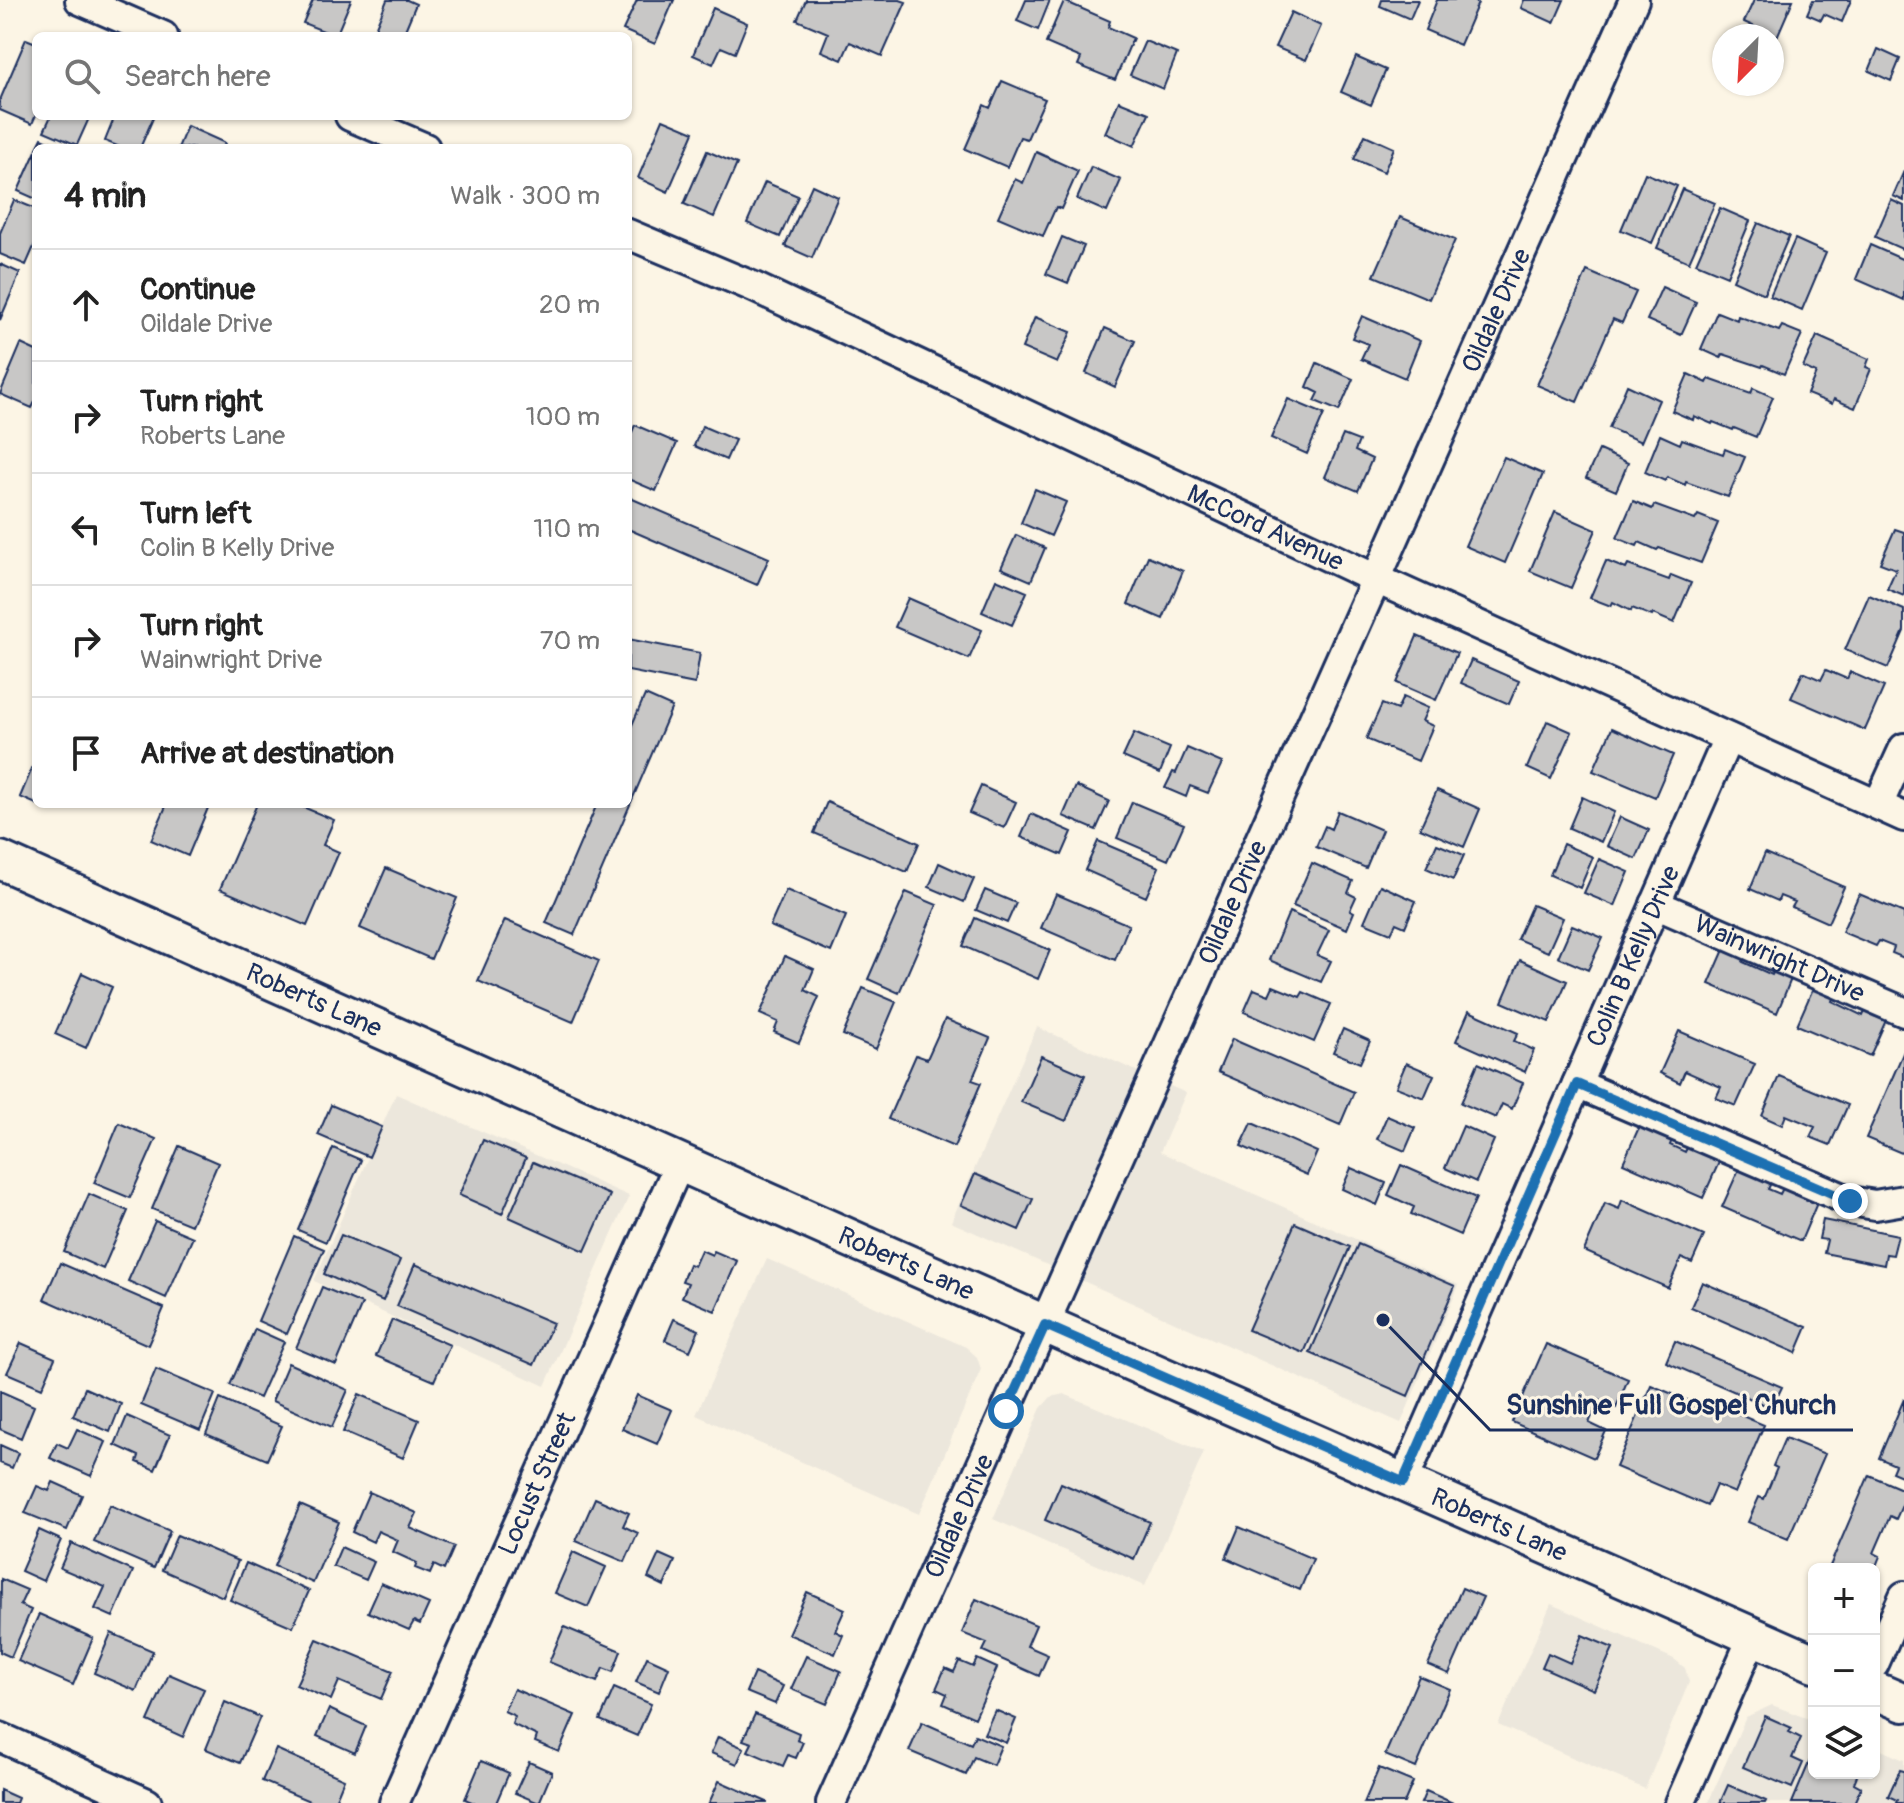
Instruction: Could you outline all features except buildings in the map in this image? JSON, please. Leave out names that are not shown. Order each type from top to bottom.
[{"type":"main road","name":"Roberts Lane","points":[[0,860],[1808,1660]]},
{"type":"main road","points":[[1880,1693],[1904,1703]]},
{"type":"street","points":[[80,0],[154,32]]},
{"type":"street","name":"Oildale Drive","points":[[831,1803],[1634,0]]},
{"type":"street","points":[[359,120],[416,144]]},
{"type":"street","name":"McCord Avenue","points":[[632,236],[791,304],[1374,578],[1904,817]]},
{"type":"street","name":"Colin B Kelly Drive","points":[[1403,1482],[1728,738]]},
{"type":"street","points":[[1878,805],[1904,748]]},
{"type":"street","name":"Wainwright Drive","points":[[1655,904],[1904,1012]]},
{"type":"street","points":[[1577,1084],[1850,1201],[1875,1205],[1904,1200]]},
{"type":"street","name":"Locust Street","points":[[394,1803],[680,1162]]},
{"type":"street","points":[[1880,1650],[1904,1596]]},
{"type":"street","points":[[1680,1803],[1753,1636]]},
{"type":"street","points":[[0,1737],[147,1803]]},
{"type":"shaded area","points":[[1037,1027],[1186,1093],[1160,1152],[1459,1285],[1401,1423],[951,1222]]},
{"type":"shaded area","points":[[396,1094],[629,1196],[545,1386],[314,1281]]},
{"type":"shaded area","points":[[767,1259],[966,1347],[977,1357],[981,1369],[919,1514],[696,1415]]},
{"type":"shaded area","points":[[1064,1394],[1204,1452],[1145,1586],[993,1519],[1041,1408],[1051,1397]]},
{"type":"shaded area","points":[[1551,1604],[1674,1659],[1685,1668],[1689,1682],[1645,1789],[1498,1725]]},
{"type":"shaded area","points":[[1772,1705],[1808,1719],[1808,1779],[1880,1779],[1880,1750],[1904,1760],[1904,1803],[1708,1803],[1746,1717]]},
{"type":"place","name":"Sunshine Full Gospel Church","points":[[1383,1320]]},
{"type":"route","points":[[1006,1411],[1045,1325],[1403,1482],[1577,1084],[1850,1201]]}]
